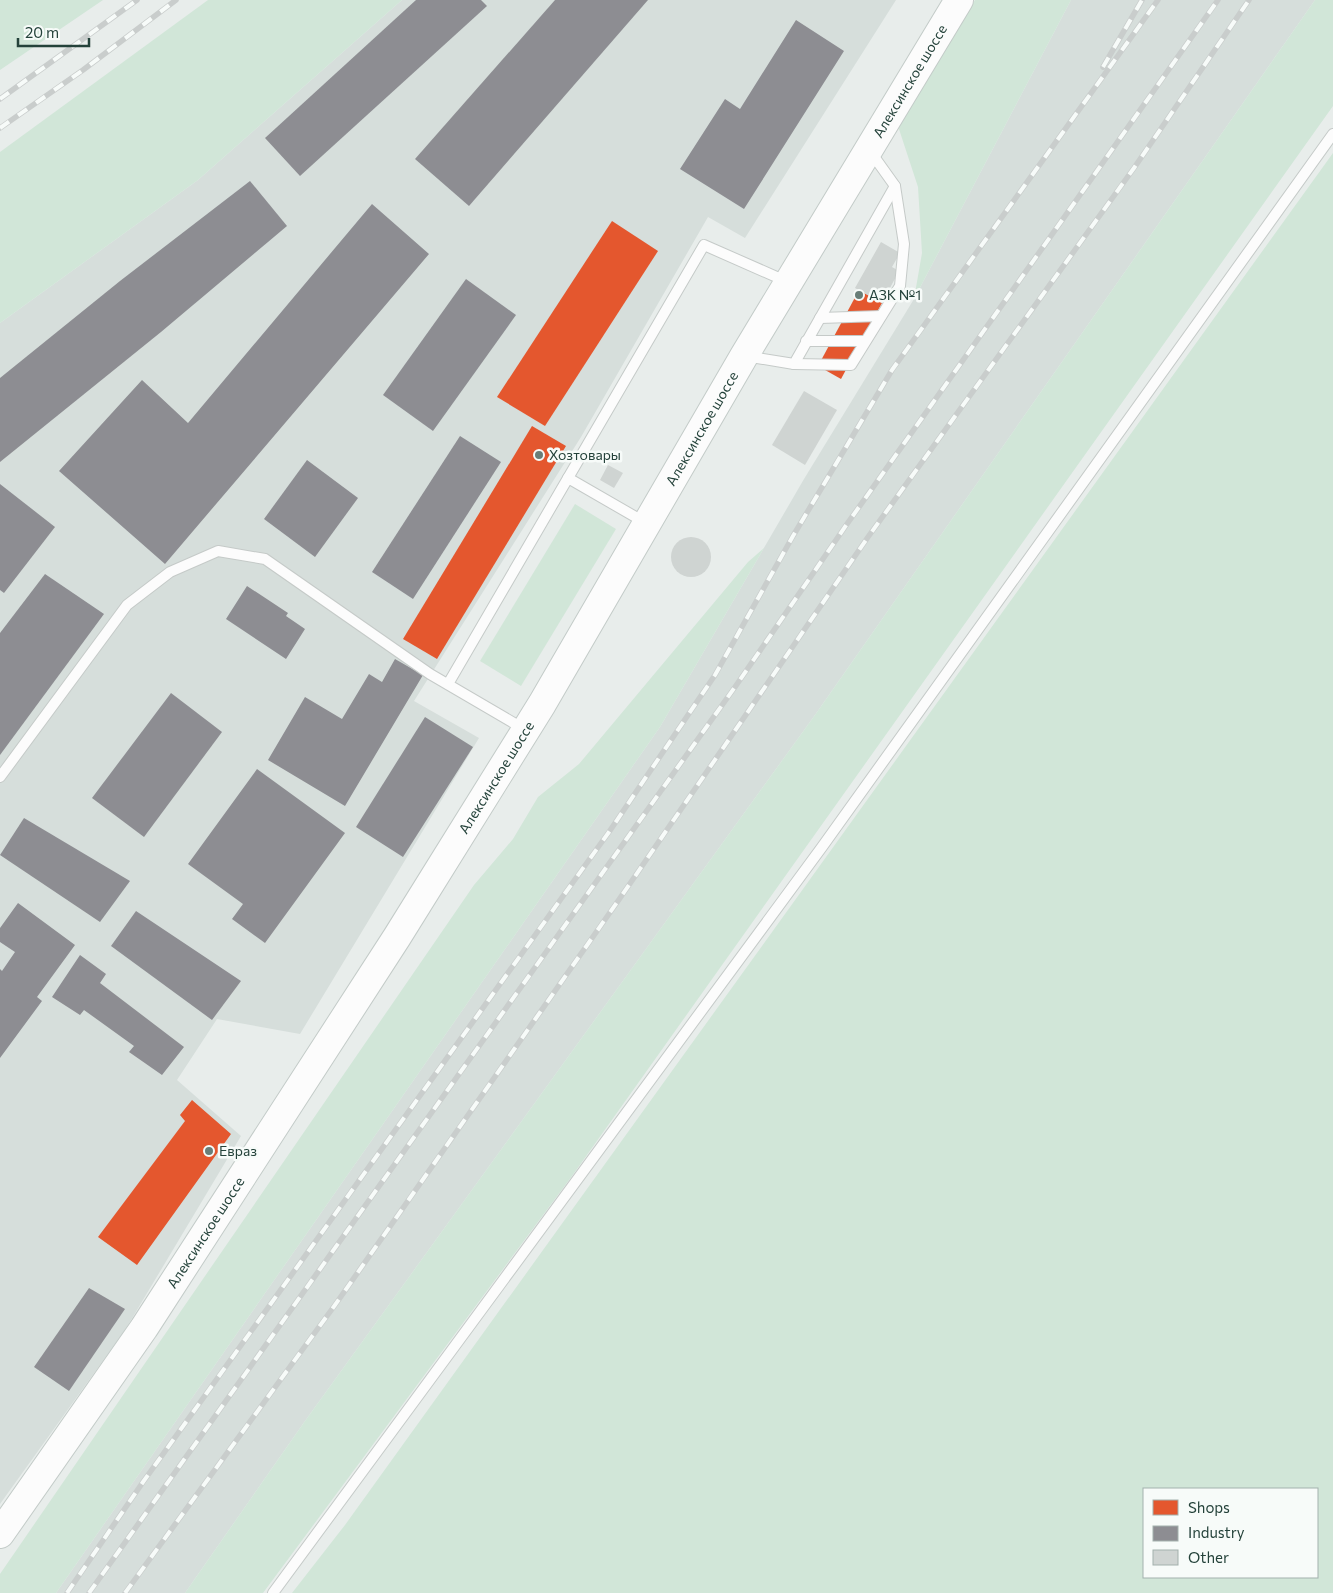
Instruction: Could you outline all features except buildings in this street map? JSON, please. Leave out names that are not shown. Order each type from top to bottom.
[{"type":"main road","name":"Алексинское шоссе","points":[[0,1534],[144,1328],[397,937],[587,628],[744,356],[958,0]]},
{"type":"lane","points":[[273,1593],[822,847],[1333,134]]},
{"type":"lane","points":[[744,356],[794,364],[851,365],[900,286],[904,244],[895,186],[868,148]]},
{"type":"lane","points":[[794,364],[895,186]]},
{"type":"lane","points":[[448,684],[704,245],[789,283]]},
{"type":"lane","points":[[820,318],[881,316]]},
{"type":"lane","points":[[806,341],[865,341]]},
{"type":"lane","points":[[568,478],[647,523]]},
{"type":"lane","points":[[0,777],[127,605],[170,572],[218,551],[265,559],[448,684],[525,730]]},
{"type":"shaded area","points":[[402,0],[896,0],[745,238],[708,217],[581,437],[414,701],[479,738],[300,1034],[217,1019],[177,1080],[241,1136],[125,1330],[0,1504],[0,323],[198,180]]},
{"type":"shaded area","points":[[1071,0],[1315,0],[815,715],[305,1421],[185,1593],[56,1593],[660,727],[804,479],[914,299]]},
{"type":"green space","points":[[0,0],[103,0],[0,70]]},
{"type":"green space","points":[[208,0],[402,0],[198,180],[0,323],[0,152]]},
{"type":"green space","points":[[975,0],[1071,0],[914,299],[922,253],[918,187],[897,123]]},
{"type":"green space","points":[[1315,0],[1333,0],[1333,106],[572,1176],[263,1593],[185,1593],[305,1421],[815,715]]},
{"type":"green space","points":[[1333,153],[1333,1593],[292,1593],[345,1525]]},
{"type":"green space","points":[[575,504],[616,529],[521,686],[480,661]]},
{"type":"green space","points":[[764,548],[660,727],[56,1593],[0,1593],[0,1574],[474,885],[513,839],[538,797],[579,764],[748,562]]},
{"type":"railway","points":[[0,99],[137,0]]},
{"type":"railway","points":[[0,128],[83,70],[176,0]]},
{"type":"railway","points":[[1103,67],[1142,0]]},
{"type":"railway","points":[[67,1593],[143,1482],[609,832],[715,675],[793,536],[892,370],[1158,0]]},
{"type":"railway","points":[[89,1593],[735,687],[847,524],[1218,0]]},
{"type":"railway","points":[[125,1593],[335,1305],[618,901],[868,537],[1134,168],[1249,0]]},
{"type":"place","name":"АЗК №1","points":[[859,295]]},
{"type":"place","name":"Хозтовары","points":[[539,455]]},
{"type":"place","name":"Евраз","points":[[209,1151]]}]
